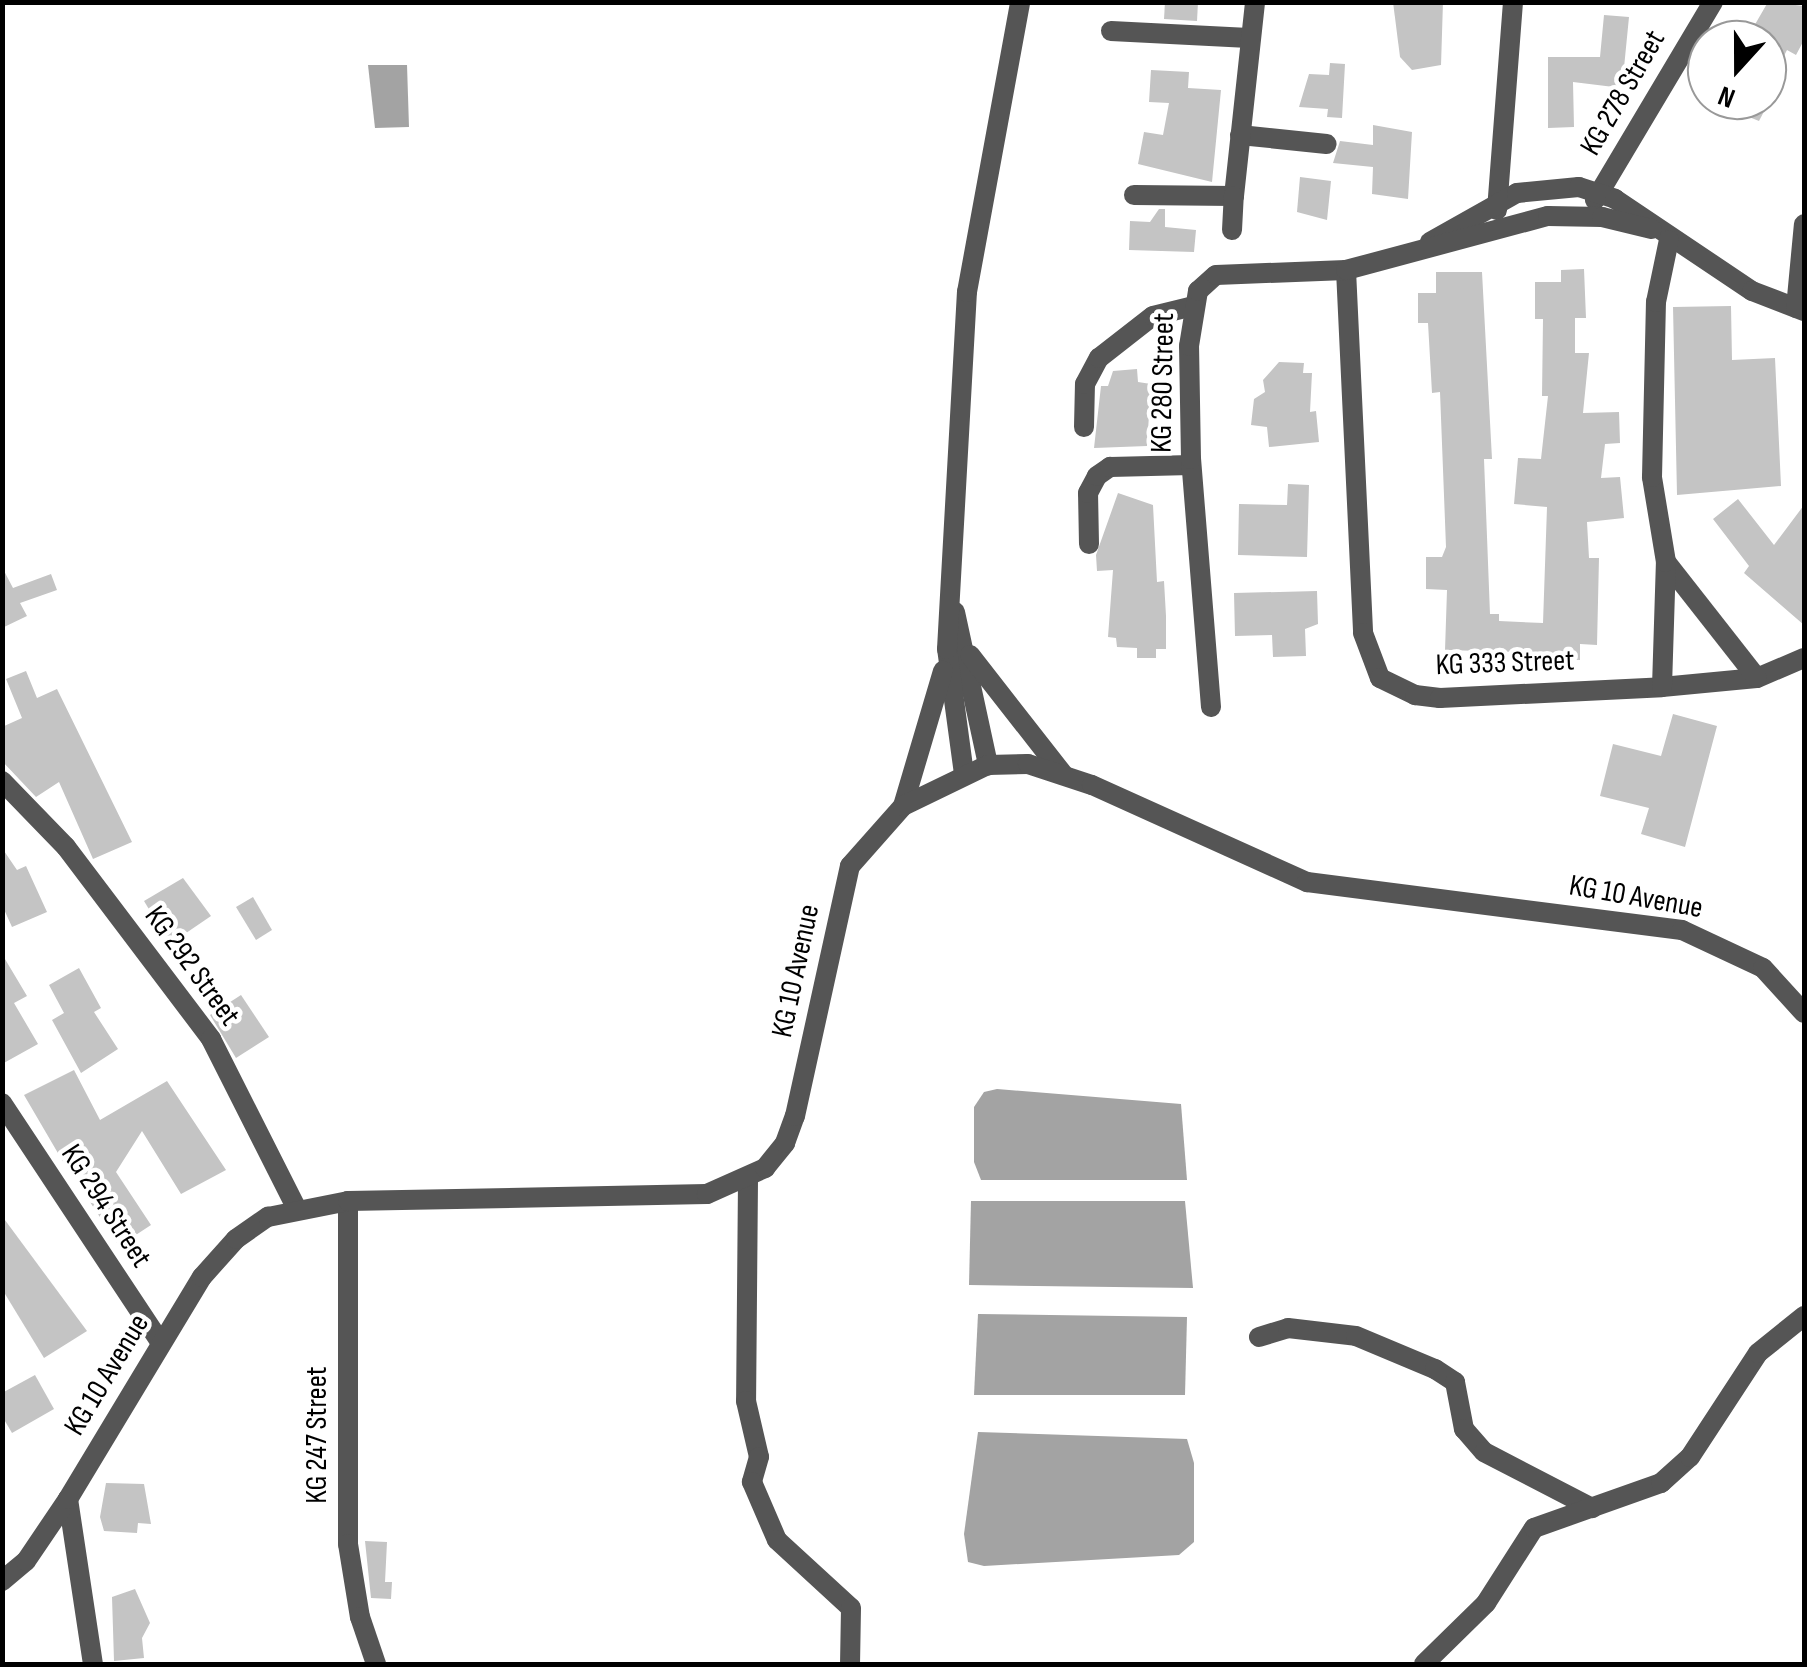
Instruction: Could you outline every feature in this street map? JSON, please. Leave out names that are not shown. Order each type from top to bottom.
[{"type":"street","points":[[964,774],[951,596],[967,292],[1020,2]]},
{"type":"street","points":[[1232,230],[1255,2]]},
{"type":"street","points":[[1506,226],[1505,143],[1513,2]]},
{"type":"street","name":"KG 278 Street","points":[[1587,215],[1713,2]]},
{"type":"street","points":[[1111,31],[1249,38]]},
{"type":"street","points":[[1240,135],[1328,144]]},
{"type":"street","points":[[1508,196],[1600,191]]},
{"type":"street","name":"KG 280 Street","points":[[1600,191],[1752,291],[1800,309]]},
{"type":"street","points":[[1134,195],[1234,196]]},
{"type":"street","name":"KG 280 Street","points":[[1420,250],[1508,196]]},
{"type":"street","name":"KG 280 Street","points":[[1211,707],[1191,465],[1193,306],[1216,274],[1346,270],[1506,226],[1587,215],[1661,234]]},
{"type":"street","points":[[1800,309],[1804,224]]},
{"type":"street","points":[[1661,234],[1652,476],[1666,562],[1662,688]]},
{"type":"street","name":"KG 333 Street","points":[[1346,270],[1362,632],[1380,678],[1415,696],[1440,698],[1662,688],[1757,678],[1804,658]]},
{"type":"street","points":[[1084,427],[1085,384],[1099,358],[1153,316],[1193,306]]},
{"type":"street","points":[[1089,544],[1088,493],[1102,471],[1191,465]]},
{"type":"street","points":[[1666,562],[1757,678]]},
{"type":"street","points":[[956,649],[988,765]]},
{"type":"street","points":[[956,649],[1064,775]]},
{"type":"street","points":[[903,806],[956,649]]},
{"type":"street","name":"KG 10 Avenue","points":[[2,1581],[26,1560],[68,1499],[160,1342],[236,1239],[268,1217],[348,1201],[707,1194],[748,1180],[785,1143],[794,1116],[850,866],[903,806],[988,765],[1028,764],[1064,775],[1307,882],[1682,930],[1763,968],[1804,1013]]},
{"type":"street","name":"KG 292 Street","points":[[2,782],[66,847],[210,1039],[298,1209]]},
{"type":"street","name":"KG 294 Street","points":[[2,1103],[160,1342]]},
{"type":"street","points":[[748,1180],[746,1401],[759,1456],[752,1482],[776,1540],[852,1608],[850,1664]]},
{"type":"street","name":"KG 247 Street","points":[[348,1201],[348,1544],[356,1602],[376,1664]]},
{"type":"street","points":[[1424,1664],[1486,1602],[1534,1528],[1661,1483],[1690,1457],[1742,1373],[1804,1316]]},
{"type":"street","points":[[1259,1337],[1288,1328],[1356,1336],[1435,1370],[1455,1382],[1464,1429],[1484,1452],[1592,1508]]},
{"type":"street","points":[[68,1499],[93,1664]]},
{"type":"shaded area","points":[[368,65],[407,65],[409,127],[375,128]]},
{"type":"shaded area","points":[[997,1089],[1181,1104],[1187,1180],[981,1180],[974,1162],[974,1107],[984,1092]]},
{"type":"shaded area","points":[[971,1201],[1185,1201],[1193,1288],[969,1285]]},
{"type":"shaded area","points":[[978,1314],[1187,1317],[1185,1395],[974,1395]]},
{"type":"shaded area","points":[[978,1432],[1187,1439],[1194,1463],[1194,1542],[1179,1555],[984,1566],[968,1562],[964,1534]]},
{"type":"building","points":[[1165,2],[1198,2],[1197,21],[1164,19]]},
{"type":"building","points":[[1393,2],[1443,2],[1441,65],[1412,70],[1400,57]]},
{"type":"building","points":[[1768,2],[1804,6],[1804,40],[1796,55],[1787,50],[1787,20],[1758,20]]},
{"type":"building","points":[[1604,15],[1629,17],[1622,88],[1573,82],[1574,127],[1548,128],[1548,57],[1600,57]]},
{"type":"building","points":[[1330,63],[1345,64],[1342,118],[1327,117],[1328,109],[1299,107],[1309,74],[1329,75]]},
{"type":"building","points":[[1151,70],[1189,72],[1188,88],[1221,90],[1212,182],[1138,164],[1144,132],[1163,135],[1169,103],[1149,102]]},
{"type":"building","points":[[1373,125],[1412,132],[1408,199],[1372,194],[1373,167],[1333,163],[1340,141],[1373,145]]},
{"type":"building","points":[[1300,177],[1331,181],[1327,220],[1297,212]]},
{"type":"building","points":[[1159,209],[1165,209],[1165,227],[1196,230],[1194,252],[1129,250],[1130,221],[1150,222]]},
{"type":"building","points":[[1584,269],[1586,318],[1575,318],[1575,353],[1589,353],[1583,413],[1619,412],[1620,443],[1605,444],[1601,478],[1620,477],[1624,518],[1587,522],[1589,558],[1599,558],[1597,645],[1580,644],[1580,660],[1554,659],[1555,653],[1445,650],[1447,590],[1426,589],[1426,557],[1442,557],[1446,547],[1440,392],[1432,393],[1428,323],[1418,323],[1418,293],[1436,293],[1436,272],[1482,272],[1492,459],[1484,459],[1490,614],[1499,614],[1499,621],[1543,623],[1547,507],[1514,504],[1518,458],[1541,459],[1548,396],[1542,396],[1543,319],[1535,319],[1535,282],[1561,282],[1561,270]]},
{"type":"building","points":[[1731,306],[1732,360],[1775,358],[1781,486],[1677,495],[1673,307]]},
{"type":"building","points":[[1279,362],[1304,363],[1303,373],[1312,373],[1310,412],[1316,411],[1319,442],[1269,447],[1267,427],[1251,425],[1254,399],[1265,392],[1263,380]]},
{"type":"building","points":[[1137,369],[1138,382],[1151,384],[1147,446],[1094,448],[1101,386],[1108,386],[1113,371]]},
{"type":"building","points":[[1288,484],[1309,485],[1307,557],[1238,555],[1239,504],[1287,505]]},
{"type":"building","points":[[1118,493],[1153,505],[1157,582],[1164,581],[1166,616],[1166,649],[1156,649],[1156,658],[1137,658],[1137,648],[1117,647],[1116,638],[1108,637],[1113,570],[1097,571],[1096,555]]},
{"type":"building","points":[[1738,499],[1774,545],[1804,505],[1804,625],[1744,573],[1749,566],[1713,519]]},
{"type":"building","points":[[2,567],[13,588],[51,574],[57,590],[20,603],[27,616],[2,628]]},
{"type":"building","points":[[1317,591],[1318,624],[1305,629],[1306,656],[1273,657],[1272,635],[1235,636],[1234,593]]},
{"type":"building","points":[[26,671],[37,698],[57,689],[132,842],[93,859],[59,782],[36,797],[2,761],[2,727],[22,718],[6,679]]},
{"type":"building","points":[[1673,714],[1717,726],[1685,847],[1641,834],[1649,808],[1600,796],[1613,744],[1661,756]]},
{"type":"building","points":[[2,848],[17,870],[26,866],[47,912],[12,927],[2,905]]},
{"type":"building","points":[[183,878],[211,916],[170,944],[144,901]]},
{"type":"building","points":[[253,897],[272,930],[256,940],[236,907]]},
{"type":"building","points":[[2,954],[27,996],[14,1003],[38,1044],[2,1064]]},
{"type":"building","points":[[79,968],[101,1008],[94,1012],[118,1049],[81,1073],[52,1020],[64,1013],[49,985]]},
{"type":"building","points":[[241,995],[269,1037],[236,1058],[210,1015]]},
{"type":"building","points":[[74,1070],[100,1120],[167,1081],[226,1170],[181,1194],[142,1131],[116,1172],[151,1225],[119,1246],[90,1202],[95,1198],[79,1167],[69,1172],[24,1095]]},
{"type":"building","points":[[2,1216],[87,1331],[44,1358],[2,1289]]},
{"type":"building","points":[[35,1375],[54,1409],[12,1433],[2,1416],[2,1393]]},
{"type":"building","points":[[106,1483],[144,1484],[151,1524],[138,1523],[137,1533],[104,1531],[100,1517]]},
{"type":"building","points":[[365,1541],[387,1542],[385,1582],[392,1582],[391,1599],[371,1598]]},
{"type":"building","points":[[135,1589],[150,1623],[142,1638],[144,1658],[114,1661],[112,1597]]}]
